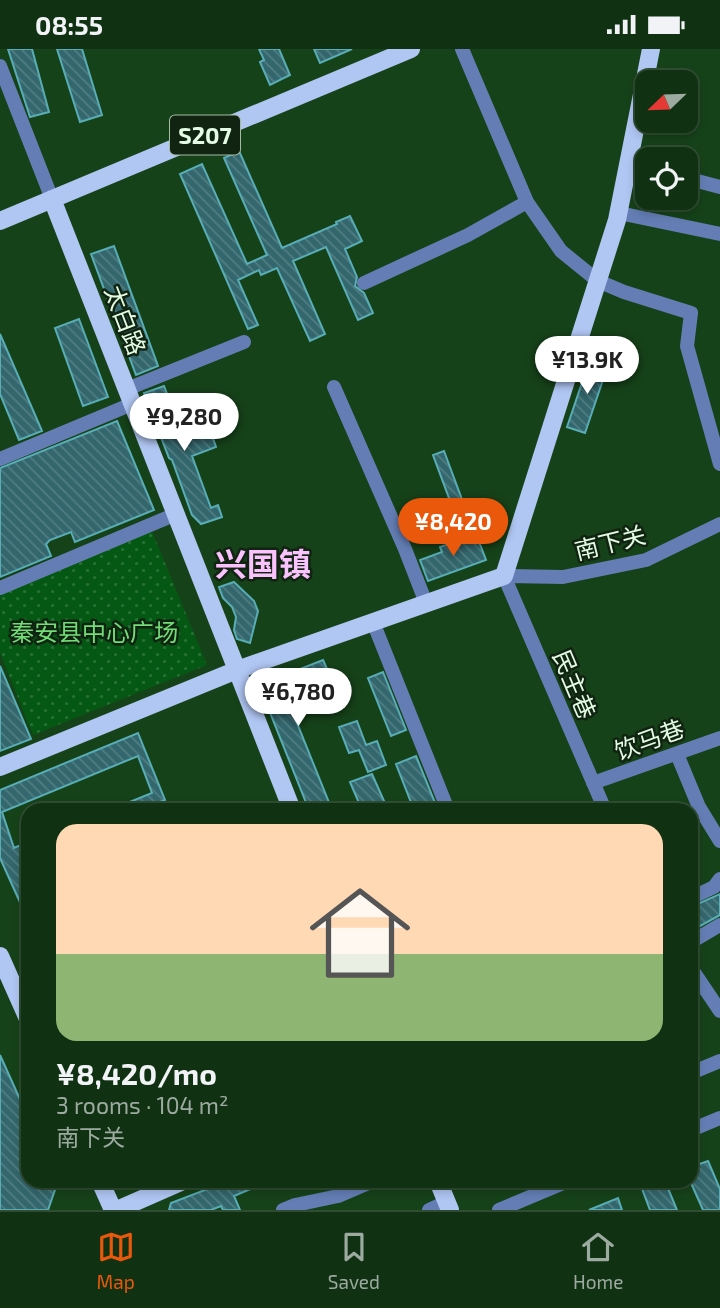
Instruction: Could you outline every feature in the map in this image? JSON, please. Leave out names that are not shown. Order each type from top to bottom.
[{"type":"main road","name":"S207","points":[[0,221],[411,49]]},
{"type":"main road","points":[[0,767],[237,670],[504,576],[619,213],[651,49]]},
{"type":"main road","name":"太白路","points":[[52,199],[289,803]]},
{"type":"main road","points":[[0,956],[21,1003]]},
{"type":"main road","points":[[104,1188],[115,1210],[167,1188]]},
{"type":"main road","points":[[441,1188],[448,1206]]},
{"type":"street","points":[[462,49],[527,202],[561,251],[598,281],[691,313],[687,346],[720,464]]},
{"type":"street","points":[[0,66],[52,199]]},
{"type":"street","points":[[629,165],[635,166]]},
{"type":"street","points":[[698,182],[720,187]]},
{"type":"street","points":[[364,283],[468,235],[527,202]]},
{"type":"street","points":[[619,213],[720,234]]},
{"type":"street","points":[[0,459],[244,341]]},
{"type":"street","points":[[334,387],[426,603]]},
{"type":"street","points":[[0,588],[176,515]]},
{"type":"street","name":"南下关","points":[[504,576],[563,577],[646,560],[720,524]]},
{"type":"street","name":"民主巷","points":[[504,576],[602,803]]},
{"type":"street","points":[[373,622],[445,803]]},
{"type":"street","name":"饮马巷","points":[[593,783],[720,738]]},
{"type":"street","points":[[677,754],[697,803]]},
{"type":"street","points":[[698,805],[720,841]]},
{"type":"street","points":[[698,895],[714,887],[720,879]]},
{"type":"street","points":[[698,938],[720,925]]},
{"type":"street","points":[[698,978],[720,1011]]},
{"type":"street","points":[[698,1070],[720,1061]]},
{"type":"street","points":[[698,1127],[720,1118]]},
{"type":"street","points":[[284,1210],[338,1196],[357,1188]]},
{"type":"street","points":[[499,1210],[551,1188]]},
{"type":"street","points":[[429,1210],[448,1206]]},
{"type":"green space","name":"秦安县中心广场","points":[[151,529],[207,665],[33,735],[0,653],[0,591]]},
{"type":"building","points":[[8,49],[32,49],[49,112],[30,117]]},
{"type":"building","points":[[57,49],[82,49],[102,115],[80,122]]},
{"type":"building","points":[[259,49],[279,49],[290,75],[270,85],[260,62],[264,60]]},
{"type":"building","points":[[314,49],[352,49],[320,63]]},
{"type":"building","points":[[239,151],[282,248],[350,216],[362,241],[345,249],[357,277],[355,286],[364,293],[373,313],[358,320],[326,247],[293,261],[325,334],[310,341],[277,268],[261,275],[259,270],[238,280],[258,325],[248,329],[180,174],[202,164],[247,264],[267,255],[224,158]]},
{"type":"building","points":[[114,246],[158,366],[136,375],[91,254]]},
{"type":"building","points":[[79,319],[108,397],[83,406],[55,328]]},
{"type":"building","points":[[0,334],[42,431],[19,440],[0,394]]},
{"type":"building","points":[[590,359],[608,365],[585,433],[567,427]]},
{"type":"building","points":[[164,386],[181,430],[186,428],[187,431],[208,424],[216,447],[192,456],[211,508],[218,505],[222,517],[201,524],[192,515],[144,393]]},
{"type":"building","points":[[117,421],[154,510],[75,542],[71,532],[50,540],[46,544],[51,556],[0,577],[0,468]]},
{"type":"building","points":[[444,451],[470,521],[459,525],[433,455]]},
{"type":"building","points":[[470,536],[472,541],[478,539],[486,560],[428,581],[420,560],[442,552],[440,547]]},
{"type":"building","points":[[234,582],[254,601],[258,611],[250,643],[237,639],[234,630],[236,617],[219,587]]},
{"type":"building","points":[[323,660],[332,680],[287,698],[329,803],[306,803],[259,685]]},
{"type":"building","points":[[0,666],[31,739],[0,751]]},
{"type":"building","points":[[383,672],[406,730],[391,736],[368,678]]},
{"type":"building","points":[[357,721],[366,745],[377,741],[386,765],[368,772],[359,750],[349,753],[339,727]]},
{"type":"building","points":[[138,733],[165,800],[158,803],[127,803],[152,793],[138,756],[2,812],[14,848],[21,845],[21,904],[0,858],[0,790]]},
{"type":"building","points":[[416,756],[435,803],[411,803],[396,764]]},
{"type":"building","points":[[372,774],[385,803],[359,803],[350,782]]},
{"type":"building","points":[[720,894],[720,915],[698,927],[698,904]]},
{"type":"building","points":[[0,1055],[21,1102],[21,1188],[56,1188],[48,1210],[0,1210]]},
{"type":"building","points":[[708,1161],[720,1189],[720,1210],[703,1210],[693,1188],[698,1188],[698,1165]]},
{"type":"building","points":[[210,1188],[253,1188],[234,1196],[240,1210],[223,1210],[221,1206],[211,1210],[169,1210],[171,1203]]},
{"type":"building","points":[[642,1188],[668,1188],[677,1210],[650,1210]]},
{"type":"building","points":[[618,1198],[622,1210],[589,1210]]},
{"type":"district","name":"兴国镇","points":[[263,563]]}]
